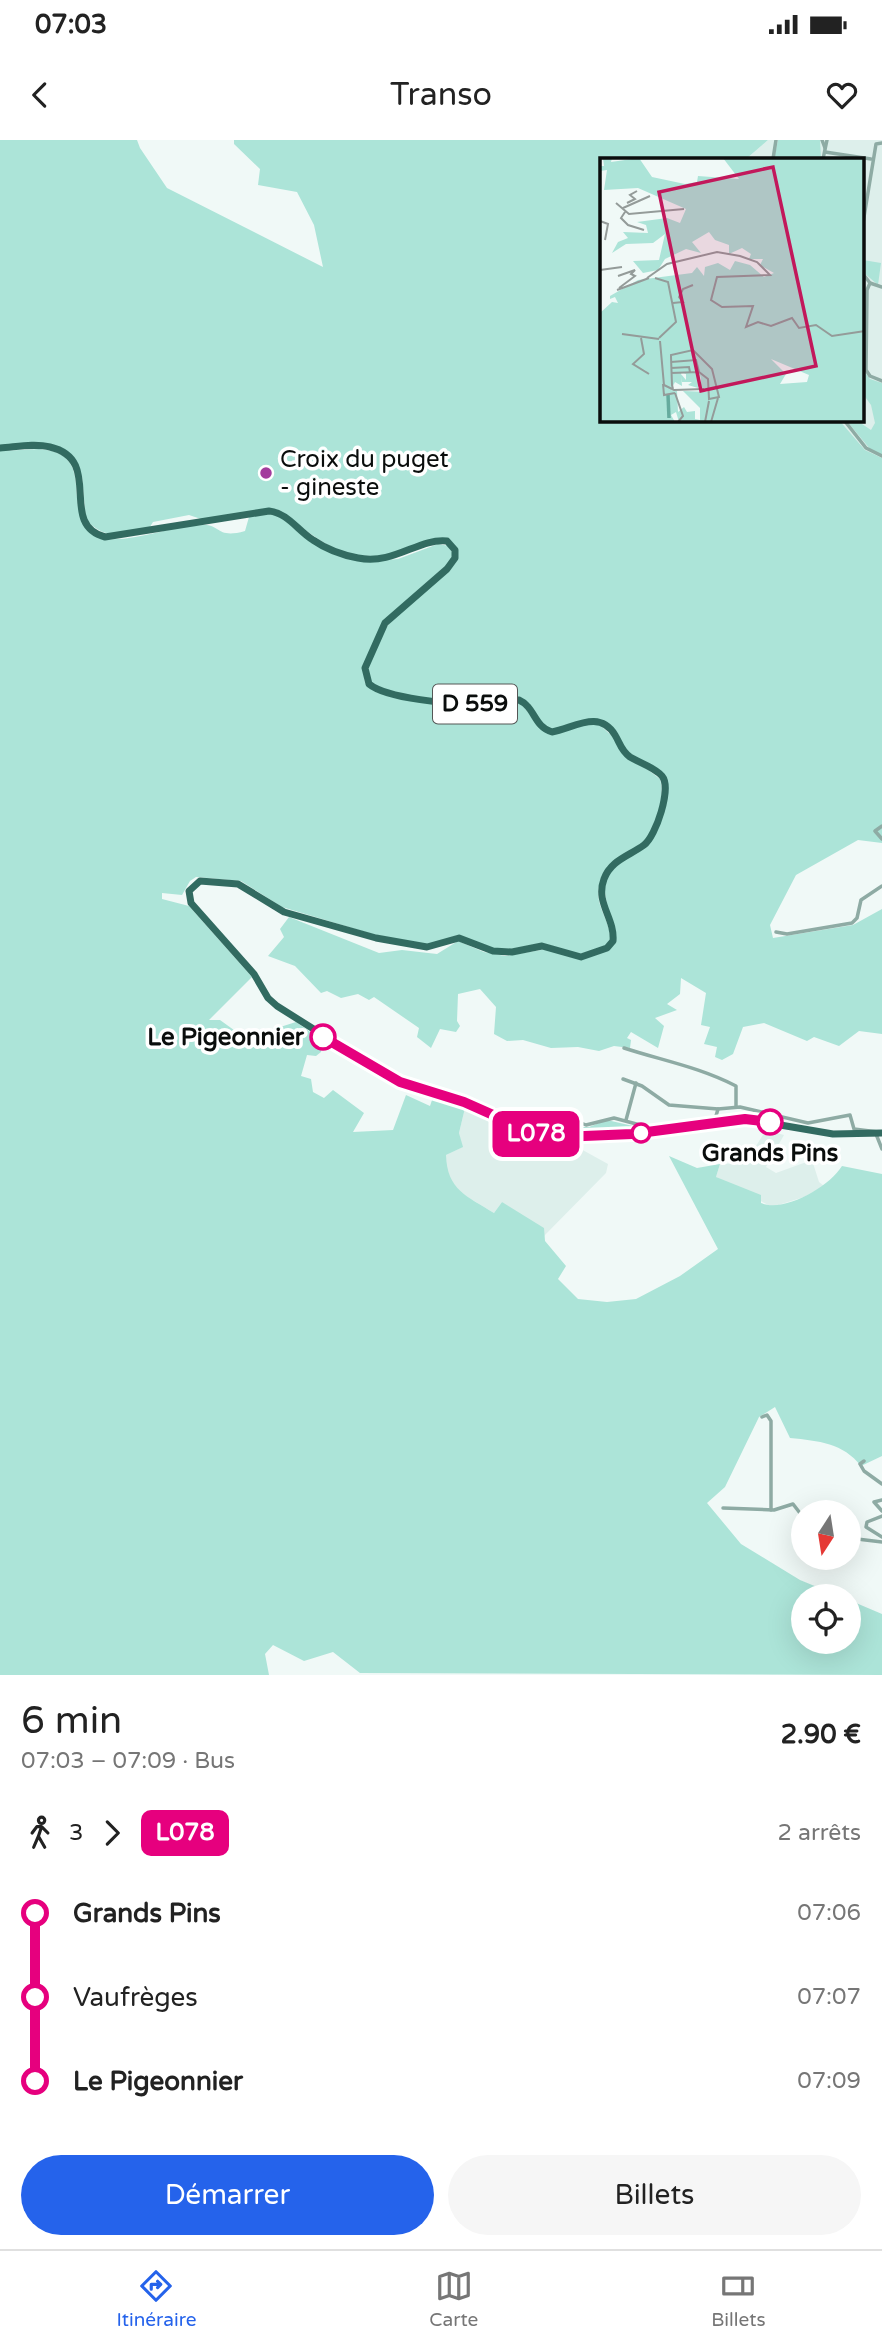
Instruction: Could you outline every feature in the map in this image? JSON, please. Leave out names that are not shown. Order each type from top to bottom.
[{"type":"main road","name":"D 559","points":[[0,448],[48,447],[68,457],[80,477],[80,507],[84,521],[93,532],[105,537],[271,511],[285,516],[315,541],[358,558],[390,558],[437,541],[447,541],[456,550],[455,558],[388,619],[365,668],[369,684],[377,690],[411,697],[471,704],[519,699],[531,708],[541,727],[552,732],[583,722],[601,723],[616,735],[624,752],[660,774],[667,786],[650,839],[614,863],[605,877],[602,902],[614,936],[611,945],[585,956],[573,956],[542,946],[512,952],[493,951],[459,938],[435,947],[407,944],[284,912],[238,884],[204,880],[194,883],[189,891],[191,903],[254,974],[271,1001],[365,1063],[400,1082],[464,1102],[527,1132],[547,1137],[656,1131],[752,1119],[834,1134],[879,1134]]},
{"type":"street","points":[[773,158],[776,140]]},
{"type":"street","points":[[823,158],[824,140]]},
{"type":"street","points":[[864,215],[871,159],[876,144],[882,143]]},
{"type":"street","points":[[825,150],[871,159]]},
{"type":"street","points":[[864,275],[870,283],[882,287]]},
{"type":"street","points":[[870,283],[867,290],[866,370],[873,379],[882,381]]},
{"type":"street","points":[[846,422],[866,448],[882,456]]},
{"type":"street","points":[[882,826],[875,831],[882,839]]},
{"type":"street","points":[[776,932],[787,934],[852,923],[857,918],[861,900],[882,886]]},
{"type":"street","points":[[624,1048],[686,1064],[736,1086],[736,1107]]},
{"type":"street","points":[[623,1079],[636,1083],[669,1105],[718,1109],[736,1107],[805,1123],[850,1115],[854,1129],[873,1129],[879,1134],[882,1149]]},
{"type":"street","points":[[626,1120],[636,1083]]},
{"type":"street","points":[[493,1109],[529,1117],[561,1115],[578,1124],[589,1125],[607,1118],[626,1120],[656,1131]]},
{"type":"street","points":[[714,1123],[718,1109]]},
{"type":"street","points":[[575,1137],[573,1128],[578,1124]]},
{"type":"street","points":[[762,1417],[767,1415],[771,1421],[771,1510]]},
{"type":"street","points":[[863,1461],[860,1464],[864,1471],[882,1484]]},
{"type":"street","points":[[882,1500],[874,1502],[882,1514],[867,1522],[866,1527],[882,1537]]},
{"type":"street","points":[[723,1508],[771,1510],[791,1505]]},
{"type":"street","points":[[861,1539],[882,1542]]},
{"type":"shaded area","points":[[768,140],[882,140],[882,458],[865,450],[841,422],[864,422],[864,158],[747,158]]},
{"type":"shaded area","points":[[434,1095],[465,1105],[527,1135],[576,1141],[579,1148],[608,1164],[606,1173],[544,1236],[502,1202],[494,1213],[461,1193],[446,1175],[446,1155],[462,1147],[459,1133],[465,1108]]},
{"type":"shaded area","points":[[766,1130],[784,1135],[766,1167],[776,1173],[812,1160],[819,1182],[824,1186],[804,1197],[772,1207],[716,1177],[720,1164],[745,1163],[743,1149],[756,1146]]},
{"type":"green space","points":[[0,140],[137,140],[167,188],[323,267],[314,225],[297,192],[258,185],[260,169],[234,144],[234,140],[768,140],[747,158],[600,158],[600,422],[841,422],[865,450],[882,458],[882,843],[858,840],[796,875],[770,925],[773,938],[853,925],[882,909],[882,1034],[859,1031],[839,1046],[814,1037],[807,1041],[764,1023],[743,1027],[733,1054],[722,1060],[715,1057],[717,1047],[704,1044],[710,1027],[701,1025],[706,993],[681,978],[680,994],[667,1004],[677,1010],[655,1018],[664,1026],[658,1048],[631,1032],[627,1038],[631,1040],[630,1048],[614,1046],[599,1051],[578,1047],[551,1048],[523,1040],[507,1041],[494,1034],[496,1007],[480,989],[458,994],[457,1021],[460,1026],[456,1032],[440,1029],[431,1048],[417,1037],[419,1028],[374,997],[369,1000],[358,994],[341,998],[327,991],[321,993],[295,966],[268,956],[284,937],[280,929],[289,917],[379,953],[402,950],[437,954],[458,941],[484,952],[505,956],[547,949],[573,958],[613,946],[604,885],[611,870],[657,830],[668,793],[667,780],[630,754],[602,721],[552,730],[542,725],[529,703],[425,698],[385,690],[370,683],[370,665],[375,647],[385,630],[413,598],[457,559],[448,540],[397,553],[360,555],[325,543],[282,512],[204,520],[189,515],[153,522],[148,530],[108,533],[86,520],[82,476],[60,449],[0,446]]},
{"type":"green space","points":[[778,140],[820,140],[821,158],[774,158]]},
{"type":"green space","points":[[864,260],[881,263],[878,285],[864,273]]},
{"type":"green space","points":[[864,371],[870,379],[882,383],[882,455],[870,449],[848,422],[859,422],[871,430],[875,423],[871,405],[864,395]]},
{"type":"green space","points":[[39,449],[58,453],[69,462],[74,474],[81,516],[89,529],[104,539],[129,538],[204,525],[224,533],[236,533],[245,531],[249,517],[268,514],[280,516],[304,537],[366,562],[398,559],[438,544],[449,546],[453,554],[450,562],[383,621],[363,667],[365,683],[376,692],[410,700],[518,702],[541,729],[552,734],[583,724],[600,725],[613,737],[618,747],[660,779],[661,804],[648,838],[612,864],[600,883],[598,898],[608,926],[610,941],[606,946],[580,954],[542,943],[511,949],[493,948],[458,935],[428,945],[372,934],[282,907],[241,881],[196,877],[190,881],[182,895],[162,893],[162,899],[189,906],[252,977],[209,1020],[220,1020],[245,1038],[296,1022],[323,1041],[321,1052],[316,1056],[307,1055],[301,1076],[311,1079],[313,1092],[324,1098],[333,1090],[364,1113],[353,1132],[393,1130],[406,1095],[430,1106],[433,1097],[465,1108],[459,1133],[463,1147],[446,1155],[450,1176],[460,1191],[494,1213],[502,1202],[544,1228],[545,1241],[566,1266],[558,1279],[578,1299],[607,1302],[636,1299],[680,1276],[718,1249],[669,1156],[697,1168],[720,1164],[716,1177],[761,1195],[761,1203],[771,1205],[793,1201],[817,1190],[842,1166],[882,1174],[882,1456],[861,1466],[846,1452],[830,1444],[790,1438],[775,1407],[759,1417],[725,1487],[707,1503],[741,1544],[810,1584],[791,1584],[791,1654],[861,1654],[861,1605],[882,1614],[882,1675],[360,1673],[333,1652],[304,1661],[273,1645],[265,1654],[269,1675],[0,1675],[0,451]]},
{"type":"green space","points":[[607,1120],[646,1129],[575,1131],[577,1127],[589,1127]]},
{"type":"bus line","name":"L078","points":[[323,1037],[400,1082],[464,1102],[527,1132],[547,1137],[632,1134],[745,1119],[770,1122]]},
{"type":"place","name":"Croix du puget - gineste","points":[[266,473]]},
{"type":"place","name":"Le Pigeonnier","points":[[323,1037]]},
{"type":"place","name":"Grands Pins","points":[[770,1122]]}]
